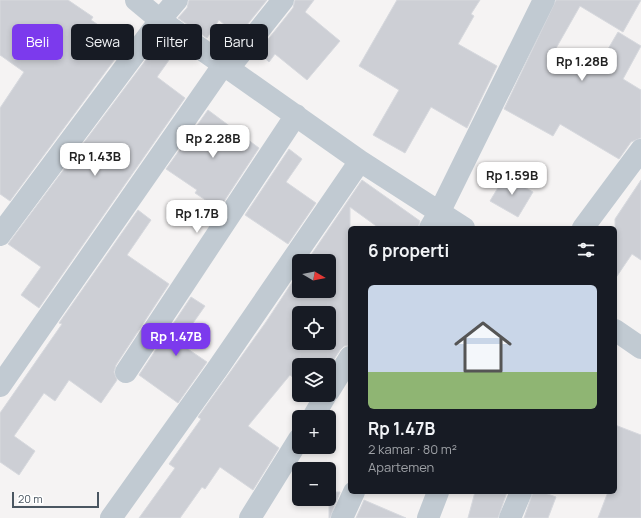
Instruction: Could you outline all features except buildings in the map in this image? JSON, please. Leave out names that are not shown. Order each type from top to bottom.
[{"type":"street","points":[[136,0],[160,20],[360,161],[435,220],[457,226]]},
{"type":"street","points":[[0,235],[160,20],[177,0]]},
{"type":"street","points":[[0,386],[227,66],[283,0]]},
{"type":"street","points":[[435,220],[544,0]]},
{"type":"street","points":[[126,372],[296,116]]},
{"type":"street","points":[[584,226],[641,150]]},
{"type":"street","points":[[111,518],[222,362],[360,161]]},
{"type":"street","points":[[617,331],[641,348]]},
{"type":"street","points":[[336,380],[348,360]]},
{"type":"street","points":[[250,518],[292,450]]},
{"type":"street","points":[[342,518],[353,494]]},
{"type":"street","points":[[428,518],[437,494]]},
{"type":"street","points":[[510,518],[520,494]]}]
